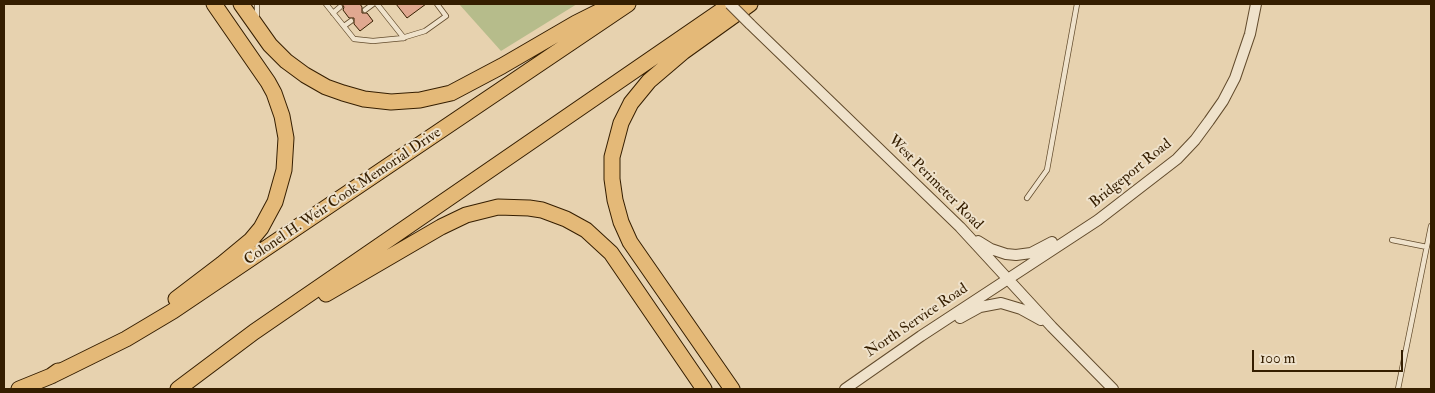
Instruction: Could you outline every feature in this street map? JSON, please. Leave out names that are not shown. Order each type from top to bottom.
[{"type":"highway","points":[[19,389],[50,376],[176,299],[251,240],[265,222],[276,202],[284,170],[286,152],[282,116],[268,82],[214,4]]},
{"type":"highway","points":[[240,4],[270,45],[286,61],[305,75],[343,94],[379,102],[420,100],[451,92],[465,86],[576,22],[614,4]]},
{"type":"highway","name":"Colonel H. Weir Cook Memorial Drive","points":[[50,376],[126,339],[174,311],[628,4]]},
{"type":"highway","points":[[178,389],[254,332],[731,4]]},
{"type":"highway","points":[[732,389],[630,242],[621,222],[615,200],[612,179],[612,157],[622,123],[631,103],[649,81],[683,52],[750,4]]},
{"type":"highway","points":[[254,332],[345,283],[452,220],[498,207],[529,208],[542,210],[566,219],[586,230],[603,244],[618,262],[704,389]]},
{"type":"street","name":"West Perimeter Road","points":[[731,4],[960,227],[1052,328],[1113,389]]},
{"type":"street","name":"Bridgeport Road","points":[[1007,278],[1074,237],[1177,159],[1195,140],[1223,101],[1235,78],[1250,34],[1256,4]]},
{"type":"street","points":[[960,227],[991,249],[1006,254],[1024,255],[1037,251],[1120,202]]},
{"type":"street","name":"North Service Road","points":[[845,389],[1007,278]]},
{"type":"street","points":[[921,336],[970,312],[992,304],[1010,305],[1021,309],[1052,328]]},
{"type":"lane","points":[[257,4],[256,13],[258,19],[280,48],[286,61]]},
{"type":"lane","points":[[326,4],[354,39],[363,41],[404,38]]},
{"type":"lane","points":[[365,10],[375,4],[404,38]]},
{"type":"lane","points":[[391,39],[404,38],[425,31],[446,16],[437,4]]},
{"type":"lane","points":[[1027,198],[1047,170],[1077,4]]},
{"type":"lane","points":[[333,13],[340,7]]},
{"type":"lane","points":[[344,26],[351,21]]},
{"type":"lane","points":[[1398,389],[1431,226]]},
{"type":"lane","points":[[1392,240],[1427,247]]},
{"type":"green space","points":[[459,4],[577,4],[501,51]]},
{"type":"building","points":[[342,4],[360,4],[362,13],[367,13],[373,21],[360,31],[354,24],[354,18],[349,18],[343,10]]},
{"type":"building","points":[[396,4],[426,4],[407,18]]}]
